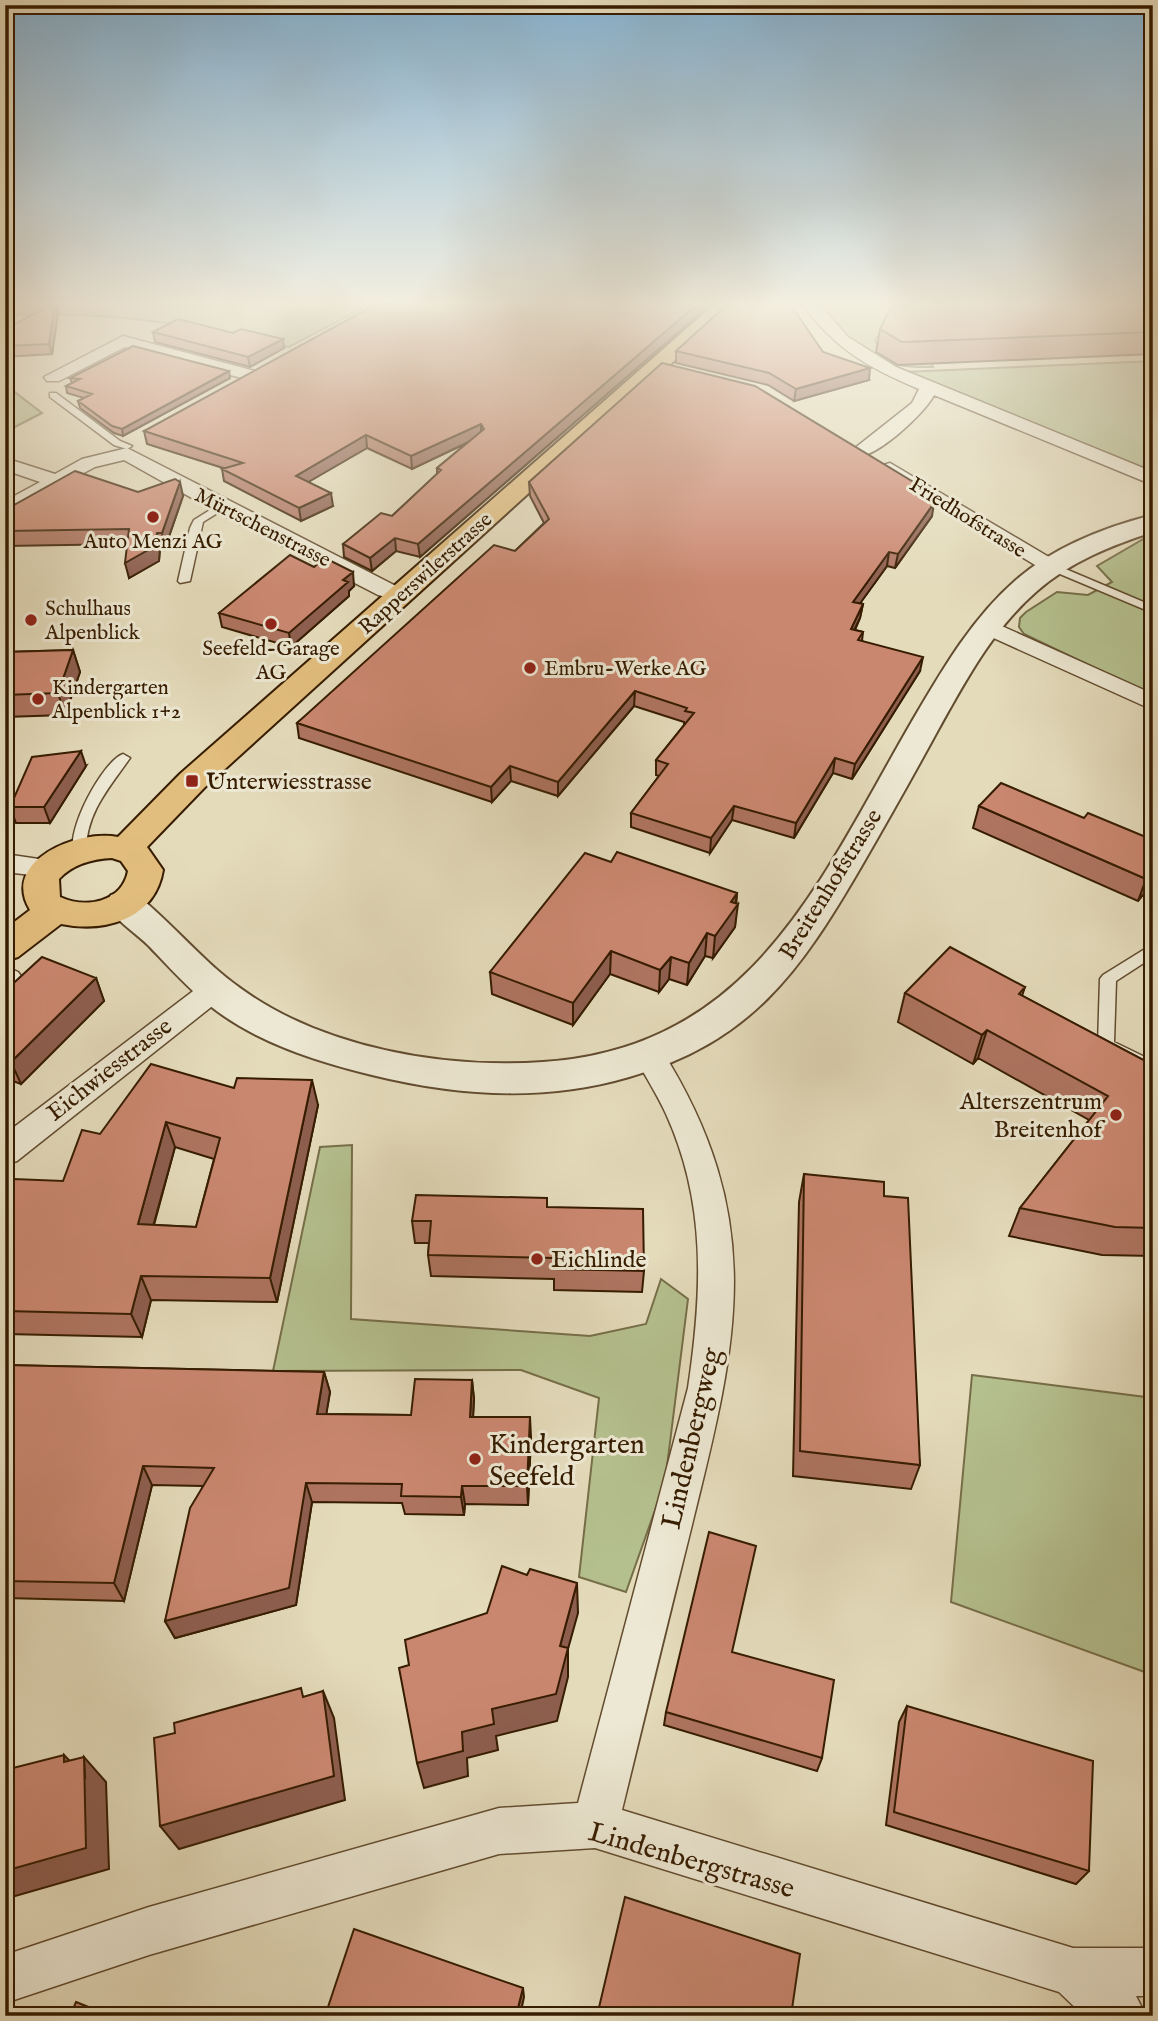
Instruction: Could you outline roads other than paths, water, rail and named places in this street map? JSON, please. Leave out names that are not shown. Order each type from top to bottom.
[{"type":"main road","name":"Rapperswilerstrasse","points":[[125,850],[192,781],[402,595],[637,395]]},
{"type":"main road","points":[[103,847],[125,850],[139,858],[146,877],[139,891],[124,904],[105,913],[83,916],[54,911],[40,897],[42,878],[49,868],[79,850],[103,847]]},
{"type":"main road","points":[[5,948],[54,911]]},
{"type":"street","name":"Friedhofstrasse","points":[[925,395],[920,406],[856,448],[1052,567]]},
{"type":"street","points":[[946,395],[1153,479]]},
{"type":"street","points":[[5,509],[89,463],[131,445]]},
{"type":"street","name":"Mürtschenstrasse","points":[[131,445],[222,507],[386,590],[402,595]]},
{"type":"street","points":[[5,464],[57,481]]},
{"type":"street","name":"Breitenhofstrasse","points":[[124,904],[215,989],[240,1007],[307,1038],[388,1064],[425,1072],[500,1079],[540,1079],[583,1075],[650,1057],[708,1027],[734,1009],[783,961],[847,861],[940,699],[986,626],[1009,602],[1052,567],[1083,549],[1153,523]]},
{"type":"street","points":[[986,626],[1153,703]]},
{"type":"street","points":[[5,863],[49,868]]},
{"type":"street","name":"Eichwiesstrasse","points":[[10,1140],[215,989]]},
{"type":"street","name":"Lindenbergweg","points":[[595,1825],[707,1388],[717,1314],[714,1227],[699,1159],[672,1095],[650,1057]]},
{"type":"street","name":"Lindenbergstrasse","points":[[5,1979],[149,1931],[499,1831],[595,1825],[1073,1972],[1121,2016]]},
{"type":"street","points":[[1073,1972],[1153,1972]]},
{"type":"lane","points":[[53,396],[117,443],[131,445]]},
{"type":"lane","points":[[184,581],[199,520],[222,507]]},
{"type":"lane","points":[[1052,567],[1153,610]]},
{"type":"lane","points":[[79,850],[78,833],[85,812],[123,758]]},
{"type":"lane","points":[[1153,949],[1108,979],[1105,1031],[1106,1045],[1153,1068]]},
{"type":"lane","points":[[5,971],[13,975],[12,981],[5,986]]},
{"type":"place","name":"Auto Menzi AG","points":[[153,517]]},
{"type":"place","name":"Schulhaus Alpenblick","points":[[31,620]]},
{"type":"place","name":"Seefeld-Garage AG","points":[[271,624]]},
{"type":"place","name":"Embru-Werke AG","points":[[530,668]]},
{"type":"place","name":"Kindergarten Alpenblick 1+2","points":[[38,699]]},
{"type":"place","name":"Unterwiesstrasse","points":[[192,781]]},
{"type":"place","name":"Alterszentrum Breitenhof","points":[[1116,1115]]},
{"type":"place","name":"Eichlinde","points":[[537,1259]]},
{"type":"place","name":"Kindergarten Seefeld","points":[[475,1459]]}]
